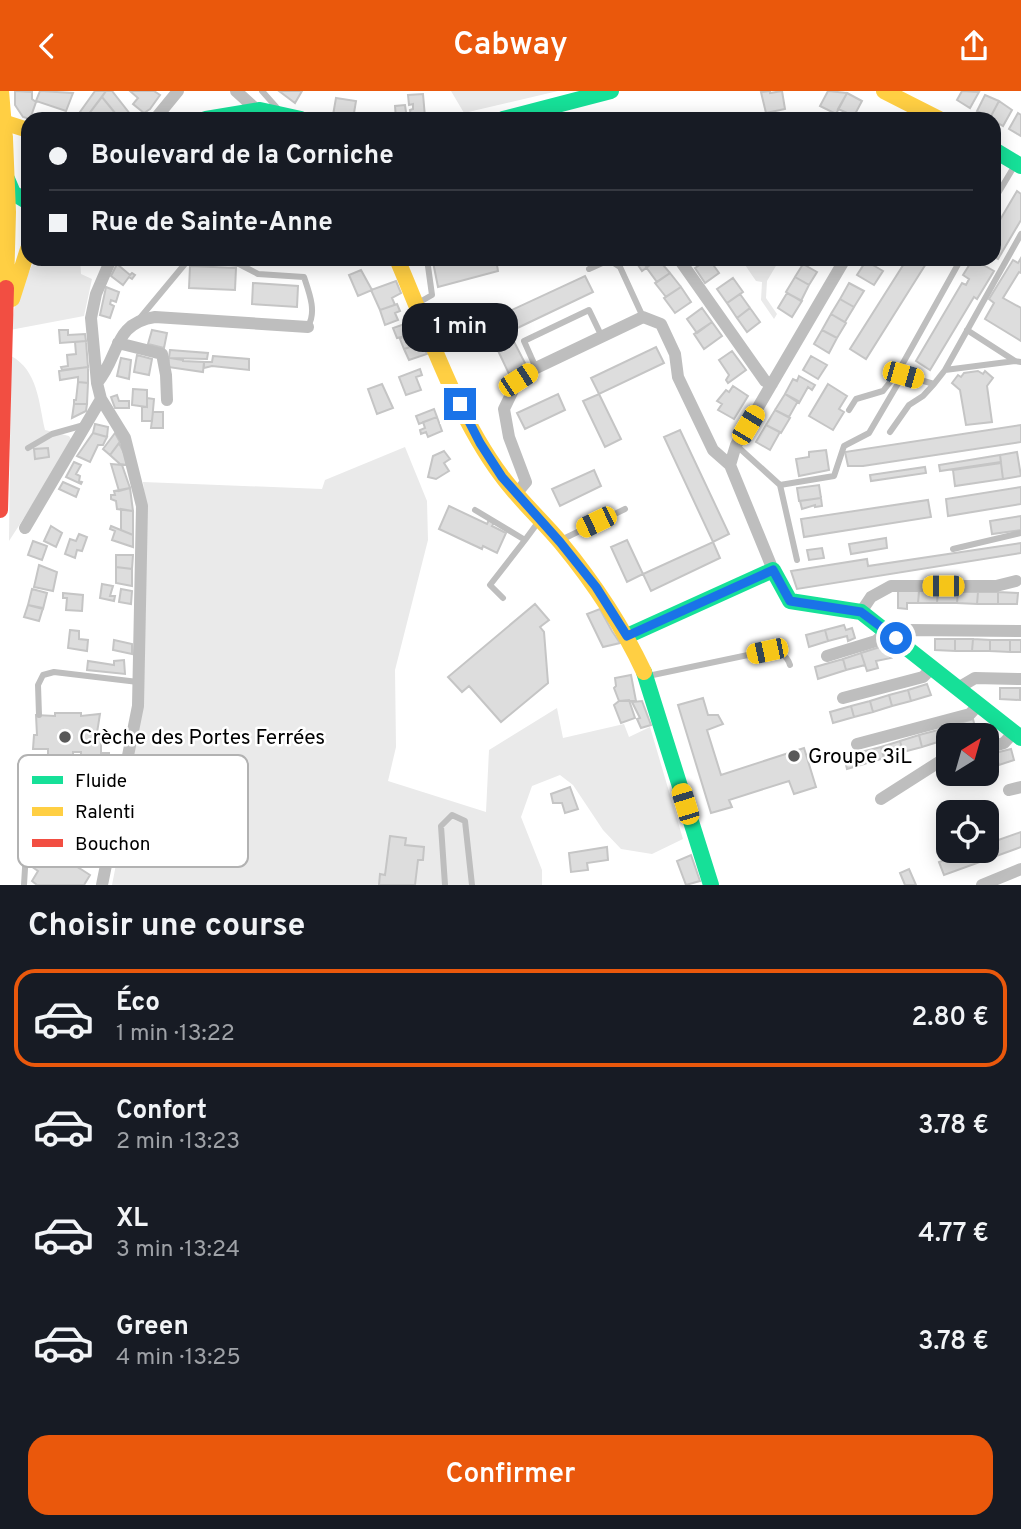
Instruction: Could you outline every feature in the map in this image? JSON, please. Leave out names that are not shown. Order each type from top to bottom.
[{"type":"street","points":[[0,510],[7,179],[1,91]]},
{"type":"street","points":[[161,112],[178,91]]},
{"type":"street","points":[[228,112],[235,91],[257,110]]},
{"type":"street","points":[[530,112],[611,91]]},
{"type":"street","points":[[884,91],[922,112]]},
{"type":"street","points":[[248,112],[266,112]]},
{"type":"street","points":[[0,121],[21,128]]},
{"type":"street","points":[[1001,154],[1019,164]]},
{"type":"street","points":[[7,179],[13,193],[21,198]]},
{"type":"street","points":[[6,316],[22,266]]},
{"type":"street","points":[[108,266],[96,294],[91,318],[97,383],[101,399],[125,437],[142,506],[138,706],[128,755]]},
{"type":"street","points":[[400,266],[480,443],[502,477],[596,587],[627,636],[646,676],[711,885]]},
{"type":"street","points":[[685,266],[765,381],[772,384]]},
{"type":"street","points":[[730,465],[736,445],[841,266]]},
{"type":"street","points":[[97,383],[107,372],[128,327],[139,319],[155,317],[308,327]]},
{"type":"street","points":[[516,494],[526,482],[509,437],[504,409],[518,380],[536,368],[643,317],[661,324],[676,354],[678,377],[713,450],[730,465],[773,570],[790,601],[861,612],[1019,736],[999,744]]},
{"type":"street","points":[[118,344],[162,354],[167,400]]},
{"type":"street","points":[[24,528],[101,399]]},
{"type":"street","points":[[627,636],[773,570]]},
{"type":"street","points":[[861,612],[871,597],[891,586],[996,586],[1016,581]]},
{"type":"street","points":[[827,656],[907,630],[1021,631]]},
{"type":"street","points":[[844,698],[923,677],[933,667]]},
{"type":"street","points":[[958,688],[975,678],[1021,679]]},
{"type":"street","points":[[857,744],[970,714],[979,704]]},
{"type":"street","points":[[881,799],[936,764]]},
{"type":"street","points":[[102,885],[106,867]]},
{"type":"street","points":[[982,885],[1021,869]]},
{"type":"lane","points":[[262,91],[280,112]]},
{"type":"lane","points":[[1001,190],[1019,164]]},
{"type":"lane","points":[[890,432],[909,405],[923,396],[945,370],[1021,234]]},
{"type":"lane","points":[[139,319],[183,266]]},
{"type":"lane","points":[[243,266],[258,274],[304,277],[311,296],[312,321],[308,327]]},
{"type":"lane","points":[[416,304],[432,295],[428,266]]},
{"type":"lane","points":[[589,269],[596,266]]},
{"type":"lane","points":[[618,266],[643,317]]},
{"type":"lane","points":[[780,485],[834,476],[844,446],[869,433],[957,266]]},
{"type":"lane","points":[[536,368],[524,341],[589,310],[603,338]]},
{"type":"lane","points":[[967,330],[1018,361]]},
{"type":"lane","points":[[945,370],[1018,361]]},
{"type":"lane","points":[[900,374],[934,384]]},
{"type":"lane","points":[[849,410],[856,399],[883,391],[900,374]]},
{"type":"lane","points":[[28,448],[51,434],[85,425]]},
{"type":"lane","points":[[736,445],[780,485],[797,560]]},
{"type":"lane","points":[[560,542],[625,509]]},
{"type":"lane","points":[[475,510],[525,540]]},
{"type":"lane","points":[[503,598],[490,585],[540,521]]},
{"type":"lane","points":[[953,549],[1021,533]]},
{"type":"lane","points":[[646,676],[767,651],[781,653],[788,658],[790,665]]},
{"type":"lane","points":[[39,715],[38,685],[43,675],[54,672],[138,682]]},
{"type":"lane","points":[[445,885],[441,826],[453,815],[465,821],[472,885]]},
{"type":"lane","points":[[24,885],[25,867]]},
{"type":"shaded area","points":[[451,91],[558,91],[468,112],[463,112]]},
{"type":"shaded area","points":[[32,266],[80,266],[81,274],[92,279],[84,316],[10,330],[16,300]]},
{"type":"shaded area","points":[[746,266],[776,266],[767,281],[766,298],[777,314],[774,319],[761,300],[762,282],[756,281]]},
{"type":"shaded area","points":[[11,356],[20,362],[32,379],[45,430],[69,436],[73,442],[9,541]]},
{"type":"shaded area","points":[[405,447],[427,501],[428,540],[395,670],[396,747],[388,781],[486,812],[489,750],[557,708],[563,738],[624,724],[629,737],[650,727],[683,839],[652,854],[621,849],[603,830],[573,785],[560,775],[532,786],[521,817],[542,870],[542,885],[112,885],[116,867],[248,867],[248,755],[134,755],[144,676],[147,512],[143,482],[322,489],[325,480]]},
{"type":"building","points":[[15,91],[32,92],[32,99],[36,102],[32,112],[21,114],[15,105]]},
{"type":"building","points":[[40,91],[73,93],[66,111],[36,101]]},
{"type":"building","points":[[95,91],[106,91],[90,112],[80,112]]},
{"type":"building","points":[[106,91],[112,91],[128,112],[114,112],[102,97]]},
{"type":"building","points":[[130,91],[154,91],[160,95],[150,109],[143,112],[133,104],[138,98]]},
{"type":"building","points":[[279,91],[302,91],[295,103]]},
{"type":"building","points":[[782,91],[785,109],[766,112],[761,92]]},
{"type":"building","points":[[828,91],[847,93],[837,112],[820,106]]},
{"type":"building","points":[[962,91],[979,92],[970,108],[957,100]]},
{"type":"building","points":[[847,93],[862,101],[856,112],[838,109]]},
{"type":"building","points":[[423,94],[425,112],[410,112],[413,104],[409,105],[408,95]]},
{"type":"building","points":[[985,95],[999,101],[993,112],[977,111]]},
{"type":"building","points":[[102,97],[114,112],[90,112]]},
{"type":"building","points":[[336,98],[356,101],[354,112],[334,112]]},
{"type":"building","points":[[999,101],[1012,110],[1003,126],[1001,112],[993,112]]},
{"type":"building","points":[[405,105],[406,112],[395,112],[395,106]]},
{"type":"building","points":[[1018,113],[1021,115],[1021,136],[1009,129]]},
{"type":"building","points":[[1017,191],[1021,194],[1021,220],[1001,254],[1001,218]]},
{"type":"building","points":[[1021,258],[1021,273],[1019,272],[1003,298],[1021,308],[1021,341],[985,319],[994,303],[989,299],[1013,260],[1018,263]]},
{"type":"building","points":[[116,266],[130,275],[135,275],[132,279],[129,277],[123,285],[111,276]]},
{"type":"building","points":[[190,266],[236,268],[235,290],[189,288]]},
{"type":"building","points":[[434,266],[497,266],[498,271],[438,287]]},
{"type":"building","points":[[664,266],[670,273],[657,282],[646,267]]},
{"type":"building","points":[[714,266],[719,273],[705,283],[695,268]]},
{"type":"building","points":[[802,266],[817,272],[809,285],[795,277]]},
{"type":"building","points":[[863,266],[874,266],[883,271],[874,285],[857,275]]},
{"type":"building","points":[[903,266],[925,266],[866,359],[850,349]]},
{"type":"building","points":[[969,266],[985,266],[994,271],[977,299],[974,297],[930,370],[916,361],[962,283],[966,285],[969,279],[963,275]]},
{"type":"building","points":[[361,270],[372,290],[358,296],[349,275]]},
{"type":"building","points":[[670,273],[681,287],[666,297],[655,283]]},
{"type":"building","points":[[585,276],[593,292],[509,332],[526,365],[509,374],[492,338],[508,330],[501,315]]},
{"type":"building","points":[[795,277],[809,285],[801,301],[786,292]]},
{"type":"building","points":[[733,278],[743,292],[727,303],[717,289]]},
{"type":"building","points":[[396,281],[401,293],[392,298],[395,305],[380,310],[371,290]]},
{"type":"building","points":[[253,283],[298,286],[297,307],[252,304]]},
{"type":"building","points":[[849,283],[864,291],[854,307],[840,299]]},
{"type":"building","points":[[106,287],[119,292],[116,302],[111,300],[110,304],[114,306],[110,318],[100,315]]},
{"type":"building","points":[[681,287],[691,302],[675,313],[664,298]]},
{"type":"building","points":[[787,293],[802,301],[792,317],[778,308]]},
{"type":"building","points":[[740,294],[750,308],[737,318],[727,303]]},
{"type":"building","points":[[840,299],[854,307],[845,322],[831,314]]},
{"type":"building","points":[[397,304],[400,311],[395,313],[398,320],[385,325],[380,310]]},
{"type":"building","points":[[702,308],[712,322],[697,333],[687,319]]},
{"type":"building","points":[[750,308],[760,322],[747,332],[737,318]]},
{"type":"building","points":[[831,314],[846,323],[837,338],[822,330]]},
{"type":"building","points":[[413,321],[422,343],[404,349],[400,339],[402,337],[397,338],[393,328]]},
{"type":"building","points":[[712,322],[722,336],[704,349],[694,334]]},
{"type":"building","points":[[59,330],[68,330],[68,335],[85,334],[86,341],[60,343]]},
{"type":"building","points":[[152,330],[167,333],[164,348],[148,344]]},
{"type":"building","points":[[822,330],[837,338],[829,353],[814,344]]},
{"type":"building","points":[[86,341],[88,367],[62,370],[61,367],[68,366],[67,355],[76,354],[75,342]]},
{"type":"building","points":[[422,343],[427,354],[409,360],[404,349]]},
{"type":"building","points":[[656,347],[664,363],[599,394],[591,378]]},
{"type":"building","points":[[170,350],[208,353],[207,359],[169,358]]},
{"type":"building","points":[[732,351],[746,370],[728,383],[726,380],[729,375],[719,360]]},
{"type":"building","points":[[137,355],[152,359],[149,375],[134,372]]},
{"type":"building","points":[[213,356],[249,359],[249,370],[212,366],[204,368],[204,362],[212,362]]},
{"type":"building","points":[[811,356],[827,365],[818,379],[803,370]]},
{"type":"building","points":[[121,358],[131,360],[129,379],[117,376]]},
{"type":"building","points":[[169,358],[204,362],[203,372],[168,367]]},
{"type":"building","points":[[88,367],[88,383],[78,382],[78,377],[60,380],[59,371]]},
{"type":"building","points":[[420,369],[422,375],[416,377],[421,390],[406,395],[399,377]]},
{"type":"building","points":[[978,371],[983,374],[985,371],[993,378],[987,386],[992,422],[966,425],[960,390],[952,383],[958,375],[961,377],[964,373]]},
{"type":"building","points":[[799,376],[815,385],[812,390],[808,387],[799,403],[785,394],[793,379],[797,381]]},
{"type":"building","points":[[78,382],[88,383],[87,404],[74,404]]},
{"type":"building","points":[[382,384],[393,408],[377,414],[368,389]]},
{"type":"building","points":[[828,384],[847,396],[839,409],[844,412],[833,430],[809,416]]},
{"type":"building","points":[[733,386],[748,396],[734,419],[718,410],[722,404],[717,401]]},
{"type":"building","points":[[133,389],[147,390],[147,407],[132,405]]},
{"type":"building","points":[[558,394],[565,410],[525,429],[517,413]]},
{"type":"building","points":[[599,394],[621,439],[605,447],[583,401]]},
{"type":"building","points":[[785,394],[798,401],[789,417],[775,410]]},
{"type":"building","points":[[117,395],[119,401],[129,401],[129,408],[115,408],[111,397]]},
{"type":"building","points":[[147,398],[154,399],[152,421],[142,421],[142,407],[147,407]]},
{"type":"building","points":[[74,404],[87,404],[86,411],[72,418]]},
{"type":"building","points":[[434,409],[437,417],[419,424],[416,416]]},
{"type":"building","points":[[775,410],[790,418],[781,433],[766,425]]},
{"type":"building","points":[[153,412],[163,412],[163,428],[151,428]]},
{"type":"building","points":[[437,417],[442,431],[428,437],[426,432],[421,434],[420,430],[425,428],[423,422]]},
{"type":"building","points":[[95,424],[108,427],[107,437],[93,433]]},
{"type":"building","points":[[766,425],[780,432],[770,450],[756,442]]},
{"type":"building","points":[[1021,425],[1021,442],[863,466],[848,466],[845,452]]},
{"type":"building","points":[[680,430],[729,534],[713,542],[664,437]]},
{"type":"building","points":[[93,433],[107,437],[103,445],[98,445],[90,462],[77,456]]},
{"type":"building","points":[[115,433],[120,442],[110,455],[103,449]]},
{"type":"building","points":[[119,443],[127,465],[120,464],[110,455]]},
{"type":"building","points":[[48,448],[49,457],[35,459],[34,449]]},
{"type":"building","points":[[826,450],[829,470],[799,476],[796,459],[809,457],[809,452]]},
{"type":"building","points":[[444,451],[450,459],[444,463],[449,471],[436,479],[428,477],[433,456]]},
{"type":"building","points":[[1017,452],[1021,476],[1003,479],[1000,455]]},
{"type":"building","points":[[1000,455],[1001,462],[940,471],[939,465]]},
{"type":"building","points":[[74,462],[81,465],[76,474],[80,476],[81,484],[66,477]]},
{"type":"building","points":[[1001,463],[1003,479],[955,486],[953,470]]},
{"type":"building","points":[[111,464],[122,465],[130,488],[119,491]]},
{"type":"building","points":[[925,467],[926,473],[871,481],[870,475]]},
{"type":"building","points":[[594,470],[601,486],[560,506],[552,489]]},
{"type":"building","points":[[63,482],[79,489],[76,497],[59,489]]},
{"type":"building","points":[[819,485],[821,498],[799,501],[797,488]]},
{"type":"building","points":[[1021,487],[1021,504],[948,516],[946,499]]},
{"type":"building","points":[[130,488],[133,511],[117,509],[116,501],[111,499],[111,495],[115,495],[114,491]]},
{"type":"building","points":[[821,498],[822,506],[802,509],[800,501]]},
{"type":"building","points":[[928,500],[931,517],[804,537],[801,519]]},
{"type":"building","points":[[449,506],[487,524],[489,520],[494,523],[492,526],[506,533],[497,553],[439,529]]},
{"type":"building","points":[[121,509],[133,511],[133,535],[121,530]]},
{"type":"building","points":[[1021,516],[1021,530],[992,534],[990,521]]},
{"type":"building","points":[[51,526],[62,533],[56,547],[44,541]]},
{"type":"building","points":[[111,526],[133,535],[133,547],[112,540],[115,531],[110,529]]},
{"type":"building","points":[[79,534],[87,537],[82,551],[77,550],[75,558],[65,554],[70,539],[76,541]]},
{"type":"building","points":[[886,538],[887,548],[851,554],[849,544]]},
{"type":"building","points":[[627,540],[643,574],[627,582],[611,547]]},
{"type":"building","points":[[33,541],[47,546],[42,560],[28,555]]},
{"type":"building","points":[[713,542],[720,558],[651,591],[643,574]]},
{"type":"building","points":[[1021,543],[1021,553],[797,589],[791,571],[867,559],[868,566]]},
{"type":"building","points":[[822,548],[824,558],[809,560],[807,550]]},
{"type":"building","points":[[116,555],[133,555],[132,569],[116,567]]},
{"type":"building","points":[[39,565],[57,572],[53,591],[34,587]]},
{"type":"building","points":[[116,567],[132,569],[132,586],[116,583]]},
{"type":"building","points":[[102,584],[113,586],[110,596],[115,596],[114,601],[100,598]]},
{"type":"building","points":[[32,589],[47,593],[43,609],[28,605]]},
{"type":"building","points":[[121,589],[132,591],[131,604],[119,602]]},
{"type":"building","points":[[898,591],[919,591],[918,603],[907,603],[907,609],[898,608]]},
{"type":"building","points":[[919,591],[938,591],[937,603],[918,603]]},
{"type":"building","points":[[938,591],[958,592],[957,603],[937,603]]},
{"type":"building","points":[[958,592],[978,592],[977,604],[957,603]]},
{"type":"building","points":[[978,592],[998,592],[998,604],[977,604]]},
{"type":"building","points":[[998,592],[1018,593],[1017,604],[998,604]]},
{"type":"building","points":[[63,593],[83,595],[82,611],[66,610],[67,598],[63,598]]},
{"type":"building","points":[[535,604],[549,620],[540,627],[544,632],[548,683],[501,722],[469,686],[462,692],[448,677]]},
{"type":"building","points":[[28,605],[43,608],[39,621],[24,617]]},
{"type":"building","points":[[600,609],[620,643],[603,647],[587,614]]},
{"type":"building","points":[[844,625],[846,630],[852,628],[855,638],[848,641],[847,636],[828,641],[825,630]]},
{"type":"building","points":[[70,630],[79,631],[79,639],[88,640],[87,651],[68,648]]},
{"type":"building","points":[[825,630],[828,641],[809,647],[806,635]]},
{"type":"building","points":[[935,639],[955,639],[955,651],[935,650]]},
{"type":"building","points":[[955,639],[973,639],[972,651],[955,651]]},
{"type":"building","points":[[973,639],[990,640],[990,651],[972,651]]},
{"type":"building","points":[[114,640],[132,644],[132,654],[113,650]]},
{"type":"building","points":[[990,640],[1010,640],[1010,652],[990,651]]},
{"type":"building","points":[[1010,640],[1021,640],[1021,652],[1010,652]]},
{"type":"building","points":[[880,647],[891,658],[876,661],[878,668],[867,671],[861,653]]},
{"type":"building","points":[[861,653],[865,665],[846,670],[843,659]]},
{"type":"building","points":[[843,659],[846,670],[818,679],[815,667]]},
{"type":"building","points":[[124,660],[125,674],[87,670],[88,661],[114,665],[114,661]]},
{"type":"building","points":[[631,675],[636,701],[619,701],[614,688],[615,678]]},
{"type":"building","points":[[927,684],[931,695],[911,701],[908,690]]},
{"type":"building","points":[[1000,688],[1020,688],[1020,700],[1000,699]]},
{"type":"building","points":[[908,690],[911,701],[892,706],[889,695]]},
{"type":"building","points":[[889,695],[892,706],[873,712],[870,701]]},
{"type":"building","name":"Groupe 3iL","points":[[703,698],[708,715],[718,715],[723,724],[707,730],[721,775],[804,748],[816,787],[794,794],[789,781],[729,800],[732,807],[711,813],[678,705]]},
{"type":"building","points":[[629,700],[635,718],[621,723],[614,705],[619,701]]},
{"type":"building","points":[[642,701],[651,725],[641,728],[637,719],[640,718],[632,702]]},
{"type":"building","points":[[870,701],[873,712],[854,717],[851,706]]},
{"type":"building","points":[[851,706],[854,717],[833,723],[830,712]]},
{"type":"building","name":"Crèche des Portes Ferrées","points":[[55,713],[81,713],[81,716],[100,714],[96,739],[101,739],[101,753],[109,755],[81,755],[81,752],[73,752],[73,755],[48,755],[48,749],[33,749],[34,735],[37,735],[36,715],[55,716]]},
{"type":"building","points":[[936,731],[936,743],[922,747],[919,735]]},
{"type":"building","points":[[919,735],[922,747],[903,752],[900,741]]},
{"type":"building","points":[[900,741],[903,752],[884,758],[881,747]]},
{"type":"building","points":[[881,747],[884,758],[864,764],[861,752]]},
{"type":"building","points":[[1011,749],[1014,760],[999,765],[999,752]]},
{"type":"building","points":[[861,752],[864,764],[847,769],[844,757]]},
{"type":"building","points":[[570,787],[578,809],[565,813],[562,803],[553,803],[551,794]]},
{"type":"building","points":[[1021,832],[1021,847],[999,855],[999,840]]},
{"type":"building","points":[[390,836],[406,838],[405,845],[424,847],[423,860],[418,860],[415,885],[379,885],[380,874],[385,875]]},
{"type":"building","points":[[607,847],[608,860],[587,863],[588,870],[571,872],[569,853]]},
{"type":"building","points":[[691,855],[700,881],[686,885],[677,861]]},
{"type":"building","points":[[939,863],[977,863],[944,875]]},
{"type":"building","points":[[32,867],[78,867],[90,875],[84,885],[37,885],[32,881],[38,871]]},
{"type":"building","points":[[909,869],[916,885],[905,885],[900,873]]},
{"type":"traffic: fast","points":[[530,112],[611,91]]},
{"type":"traffic: fast","points":[[248,112],[269,112]]},
{"type":"traffic: fast","points":[[1001,154],[1021,166]]},
{"type":"traffic: fast","points":[[7,179],[13,193],[21,198]]},
{"type":"traffic: fast","points":[[627,636],[773,570],[790,601],[861,612],[1021,738]]},
{"type":"traffic: fast","points":[[644,672],[711,885]]},
{"type":"traffic: slow","points":[[1,91],[5,139]]},
{"type":"traffic: slow","points":[[884,91],[925,112]]},
{"type":"traffic: slow","points":[[0,121],[21,128]]},
{"type":"traffic: slow","points":[[5,139],[8,212],[6,288]]},
{"type":"traffic: slow","points":[[12,299],[23,266]]},
{"type":"traffic: slow","points":[[400,266],[443,370],[485,451],[508,484],[585,573],[617,621],[644,672]]},
{"type":"traffic: jam","points":[[0,510],[6,288]]},
{"type":"place","name":"Crèche des Portes Ferrées","points":[[65,737]]},
{"type":"place","name":"Groupe 3iL","points":[[794,756]]},
{"type":"route","points":[[460,404],[480,443],[502,477],[596,587],[627,636],[773,570],[790,601],[861,612],[896,638]]}]
